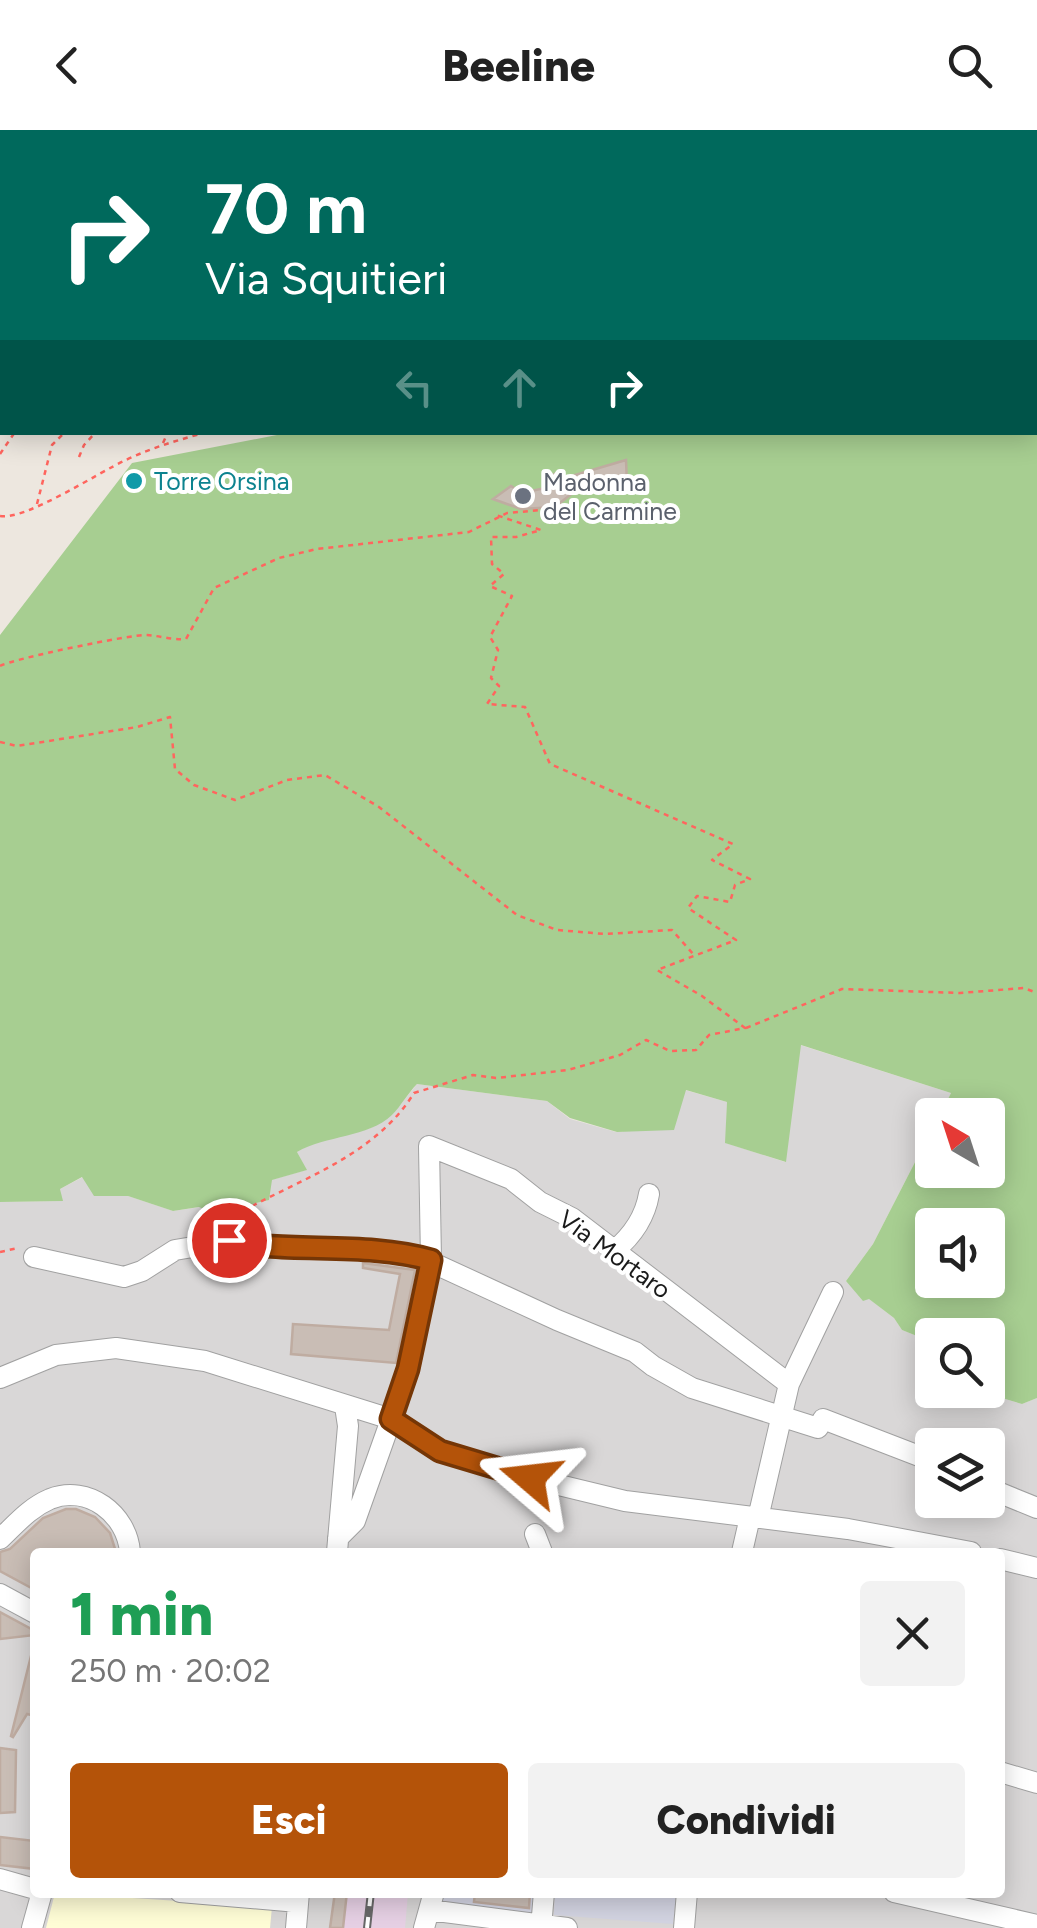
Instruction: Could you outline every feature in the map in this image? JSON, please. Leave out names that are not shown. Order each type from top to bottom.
[{"type":"street","name":"Via Mortaro","points":[[431,1260],[429,1146],[511,1179],[540,1202],[572,1218],[788,1384]]},
{"type":"street","points":[[614,1251],[630,1238],[649,1194]]},
{"type":"street","points":[[34,1257],[124,1276],[142,1271],[175,1250],[240,1239],[252,1244],[372,1250],[431,1260],[635,1352],[692,1388],[818,1428],[823,1419],[915,1454]]},
{"type":"street","points":[[337,1546],[355,1521],[408,1369],[431,1260]]},
{"type":"street","points":[[743,1548],[788,1384],[832,1292]]},
{"type":"street","points":[[0,1378],[56,1354],[116,1348],[205,1361],[391,1419],[440,1451],[530,1478],[626,1502],[754,1517],[932,1548]]},
{"type":"street","points":[[337,1546],[348,1426],[345,1406]]},
{"type":"street","points":[[1005,1495],[1037,1508]]},
{"type":"street","points":[[0,1540],[28,1510],[53,1497],[74,1496],[106,1507],[126,1528],[129,1548]]},
{"type":"street","points":[[1005,1561],[1037,1568]]},
{"type":"street","points":[[0,1594],[30,1611]]},
{"type":"street","points":[[1005,1773],[1037,1782]]},
{"type":"street","points":[[0,1879],[30,1888]]},
{"type":"street","points":[[32,1928],[40,1898]]},
{"type":"street","points":[[296,1928],[299,1898]]},
{"type":"street","points":[[541,1927],[543,1898]]},
{"type":"street","points":[[684,1928],[686,1898]]},
{"type":"street","points":[[956,1900],[1037,1925]]},
{"type":"street","points":[[429,1910],[568,1928]]},
{"type":"path","points":[[37,506],[52,444],[62,435]]},
{"type":"path","points":[[79,457],[93,435]]},
{"type":"path","points":[[162,444],[166,435]]},
{"type":"path","points":[[0,516],[20,514],[162,444],[196,435]]},
{"type":"path","points":[[0,666],[32,655],[144,634],[169,640],[186,638],[214,588],[278,558],[318,549],[469,532],[507,514],[542,510]]},
{"type":"path","points":[[501,516],[542,530],[516,538],[490,538],[492,564],[504,574],[490,586],[512,596],[490,637],[498,650],[491,678],[498,686],[487,704],[526,707],[550,764],[733,844],[712,860],[750,879],[735,885],[730,902],[697,896],[688,908],[736,940],[657,970],[702,996],[745,1028]]},
{"type":"path","points":[[0,742],[17,746],[137,727],[170,717],[174,769],[194,785],[235,800],[287,780],[325,775],[380,807],[517,915],[557,930],[605,934],[672,930],[695,956]]},
{"type":"path","points":[[229,1240],[243,1215],[254,1205],[371,1144],[403,1111],[414,1093],[473,1075],[496,1078],[568,1070],[620,1055],[646,1040],[670,1051],[696,1050],[709,1035],[745,1028],[842,990],[960,993],[1024,988],[1037,993]]},
{"type":"shaded area","points":[[800,1045],[951,1093],[948,1098],[915,1098],[915,1162],[873,1244],[846,1281],[894,1318],[902,1330],[915,1335],[915,1408],[1005,1408],[1005,1399],[1022,1404],[1037,1398],[1037,1928],[0,1928],[0,1202],[62,1201],[60,1189],[83,1177],[95,1196],[128,1196],[173,1211],[240,1207],[268,1200],[271,1180],[306,1170],[297,1152],[312,1143],[371,1128],[392,1115],[417,1084],[547,1101],[570,1119],[616,1132],[622,1132],[685,1090],[727,1102],[726,1143],[785,1162]]},
{"type":"shaded area","points":[[54,1898],[132,1898],[272,1907],[270,1928],[46,1928]]},
{"type":"shaded area","points":[[334,1898],[408,1898],[405,1928],[330,1928]]},
{"type":"shaded area","points":[[441,1898],[534,1898],[533,1915],[440,1904]]},
{"type":"shaded area","points":[[555,1898],[676,1898],[673,1924],[554,1915]]},
{"type":"green space","points":[[277,435],[1037,435],[1037,1398],[1022,1404],[1005,1399],[1005,1318],[915,1318],[915,1335],[902,1330],[894,1318],[869,1299],[863,1301],[846,1281],[873,1244],[915,1162],[915,1188],[1005,1188],[1005,1098],[948,1098],[951,1093],[801,1045],[786,1162],[725,1143],[727,1102],[686,1090],[674,1130],[617,1132],[570,1118],[547,1101],[417,1084],[382,1122],[297,1152],[307,1170],[272,1180],[269,1200],[209,1211],[199,1207],[173,1211],[128,1196],[94,1196],[82,1177],[60,1189],[63,1201],[0,1202],[0,635],[132,463]]},
{"type":"building","points":[[626,460],[627,484],[575,491],[555,507],[521,509],[493,499],[511,486],[522,493],[550,487],[544,480],[560,471],[565,478]]},
{"type":"building","points":[[363,1263],[415,1270],[396,1363],[291,1354],[293,1324],[389,1330],[400,1274],[363,1268]]},
{"type":"building","points":[[76,1509],[95,1517],[110,1533],[115,1548],[30,1548],[30,1587],[0,1571],[0,1552],[10,1549],[43,1518]]},
{"type":"building","points":[[0,1612],[30,1628],[30,1636],[0,1639]]},
{"type":"building","points":[[30,1660],[30,1715],[11,1736]]},
{"type":"building","points":[[0,1748],[16,1750],[15,1812],[0,1813]]},
{"type":"building","points":[[0,1837],[30,1840],[30,1868],[0,1865]]},
{"type":"building","points":[[334,1898],[346,1898],[343,1928],[330,1928]]},
{"type":"building","points":[[474,1898],[530,1898],[529,1908],[474,1902]]},
{"type":"railway","points":[[367,1928],[370,1898]]},
{"type":"place","name":"Torre Orsina","points":[[134,481]]},
{"type":"place","name":"Madonna del Carmine","points":[[523,496]]},
{"type":"route","points":[[229,1240],[308,1249],[372,1250],[431,1260],[408,1369],[391,1419],[440,1451],[530,1478]]}]
